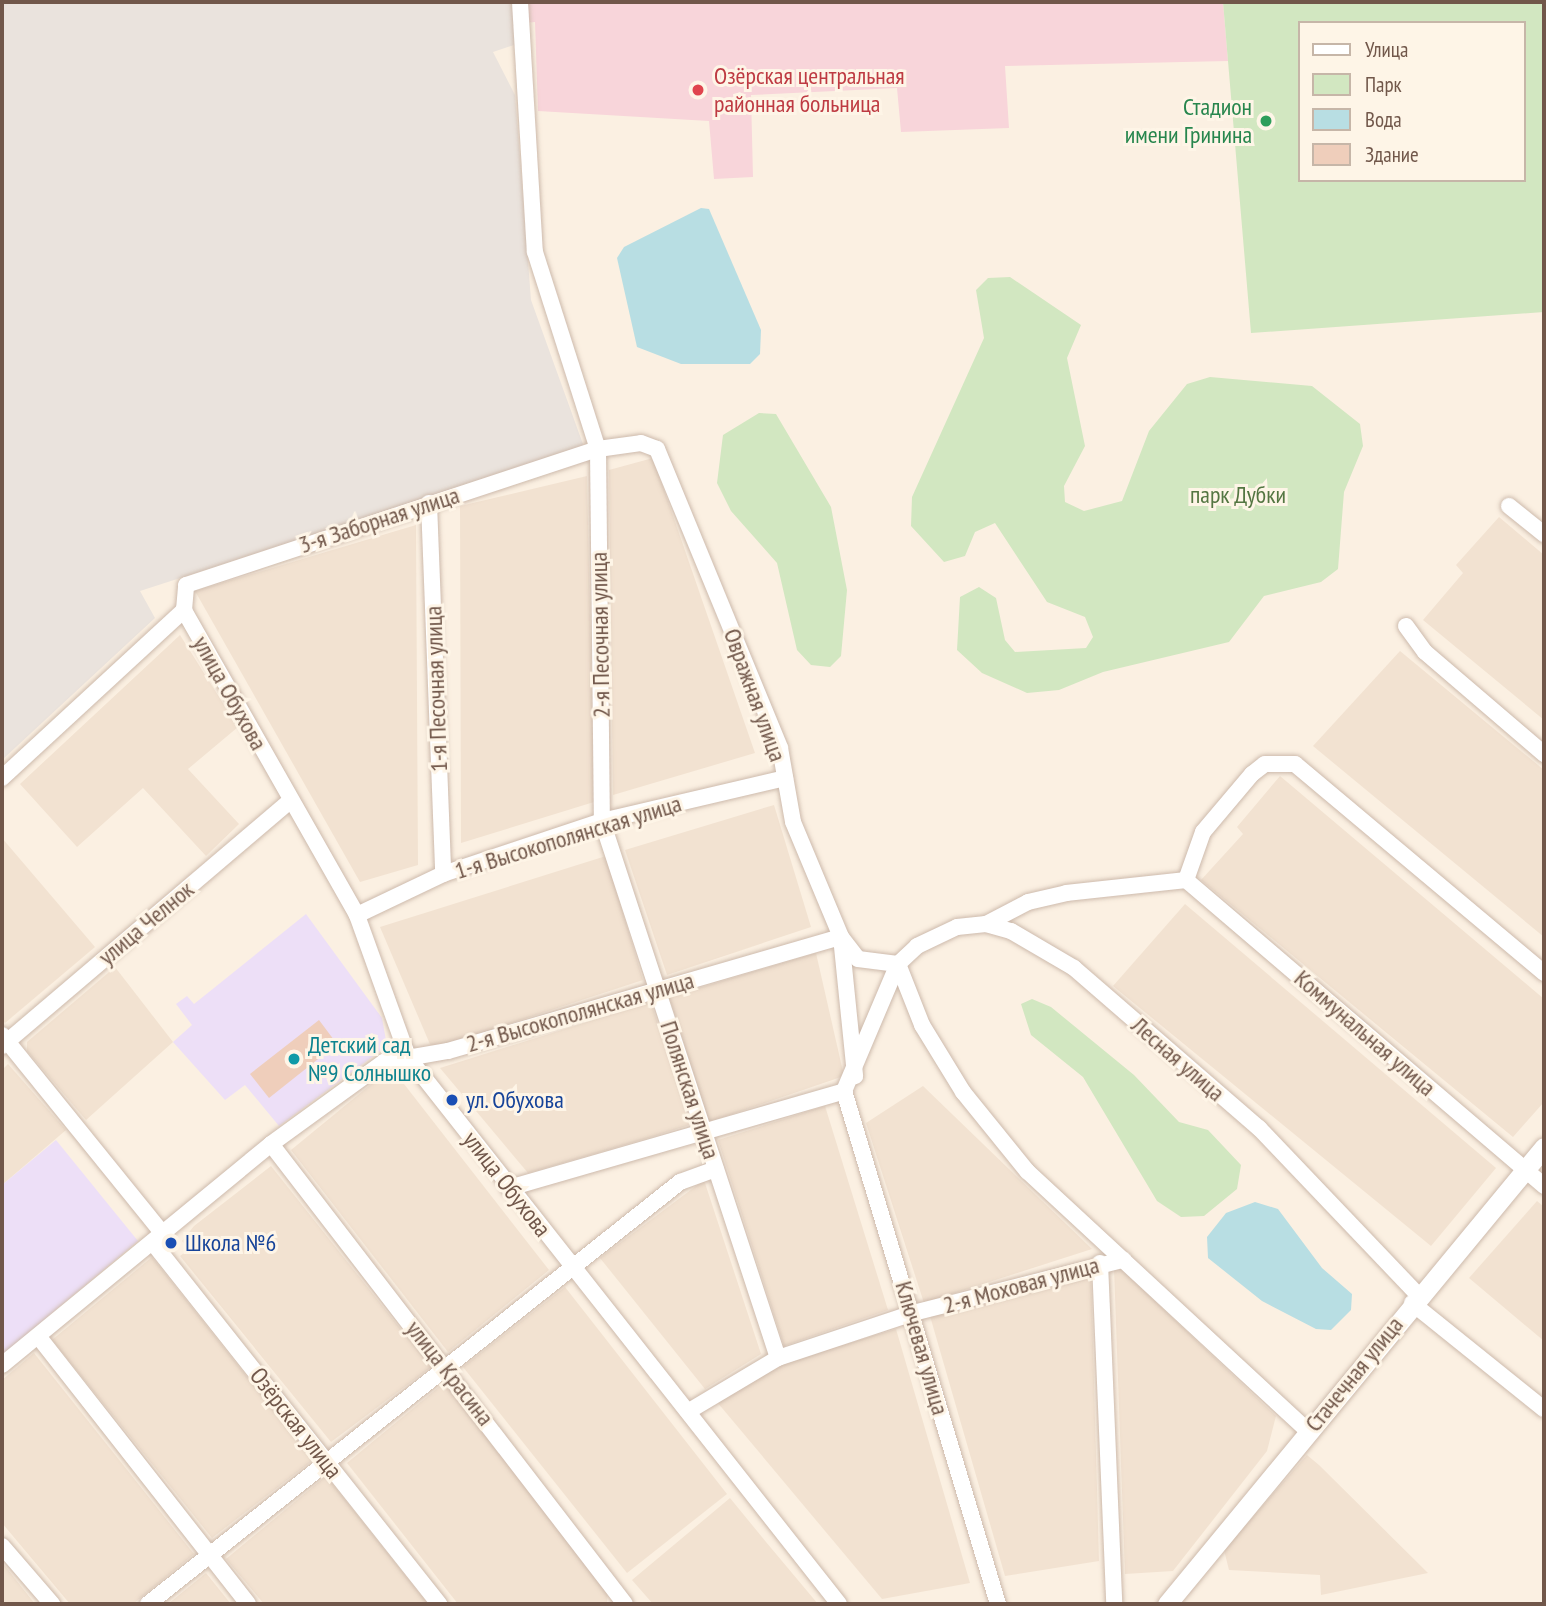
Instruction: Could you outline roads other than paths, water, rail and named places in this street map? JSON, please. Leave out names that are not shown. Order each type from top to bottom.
[{"type":"street","name":"2-я Песочная улица","points":[[520,2],[535,252],[598,449],[602,821]]},
{"type":"street","name":"Овражная улица","points":[[598,449],[641,443],[657,449],[780,748],[793,822],[841,937],[858,959],[898,964]]},
{"type":"street","name":"3-я Заборная улица","points":[[184,610],[186,585],[598,449]]},
{"type":"street","name":"1-я Песочная улица","points":[[429,503],[443,874]]},
{"type":"street","points":[[1509,506],[1544,534]]},
{"type":"street","points":[[2,778],[184,610]]},
{"type":"street","name":"улица Обухова","points":[[184,610],[357,915],[408,1057],[839,1604]]},
{"type":"street","points":[[1406,626],[1425,652],[1544,754]]},
{"type":"street","points":[[509,1188],[844,1091],[855,1076],[898,964],[917,946],[957,927],[986,924],[1028,902],[1066,893],[1186,880],[1203,832],[1252,774],[1265,764],[1295,764],[1544,973]]},
{"type":"street","name":"1-я Высокополянская улица","points":[[357,915],[443,874],[602,821],[785,778]]},
{"type":"street","name":"улица Челнок","points":[[4,1041],[290,801]]},
{"type":"street","name":"Полянская улица","points":[[602,821],[778,1358]]},
{"type":"street","name":"Коммунальная улица","points":[[1186,880],[1544,1186]]},
{"type":"street","name":"Лесная улица","points":[[986,924],[1074,968],[1259,1128],[1415,1299],[1544,1409]]},
{"type":"street","points":[[841,937],[855,1076]]},
{"type":"street","name":"2-я Высокополянская улица","points":[[2,1365],[271,1144],[368,1070],[841,937]]},
{"type":"street","points":[[898,964],[922,1025],[963,1092],[1027,1171],[1308,1431]]},
{"type":"street","name":"Озёрская улица","points":[[4,1041],[439,1604]]},
{"type":"street","name":"Ключевая улица","points":[[844,1091],[913,1313],[998,1604]]},
{"type":"street","name":"улица Красина","points":[[271,1144],[625,1604]]},
{"type":"street","name":"Стачечная улица","points":[[1167,1604],[1415,1299],[1544,1147]]},
{"type":"street","points":[[148,1604],[680,1182],[716,1169]]},
{"type":"street","name":"2-я Моховая улица","points":[[689,1411],[778,1358],[913,1313],[1100,1263],[1124,1260]]},
{"type":"street","points":[[1100,1263],[1114,1604]]},
{"type":"street","points":[[38,1336],[248,1604]]},
{"type":"street","points":[[2,1546],[52,1604]]},
{"type":"water","points":[[701,208],[709,209],[761,330],[760,354],[750,364],[681,364],[637,347],[617,258],[624,247]]},
{"type":"water","points":[[1255,1202],[1278,1209],[1322,1268],[1352,1294],[1351,1310],[1331,1330],[1316,1329],[1262,1301],[1208,1258],[1207,1237],[1226,1213]]},
{"type":"place","name":"Озёрская центральная районная больница","points":[[698,90]]},
{"type":"place","name":"Стадион имени Гринина","points":[[1266,121]]},
{"type":"place","name":"Детский сад №9 Солнышко","points":[[294,1059]]},
{"type":"place","name":"ул. Обухова","points":[[452,1100]]},
{"type":"place","name":"Школа №6","points":[[171,1243]]},
{"type":"park label","name":"парк Дубки","points":[[1238,495]]}]
